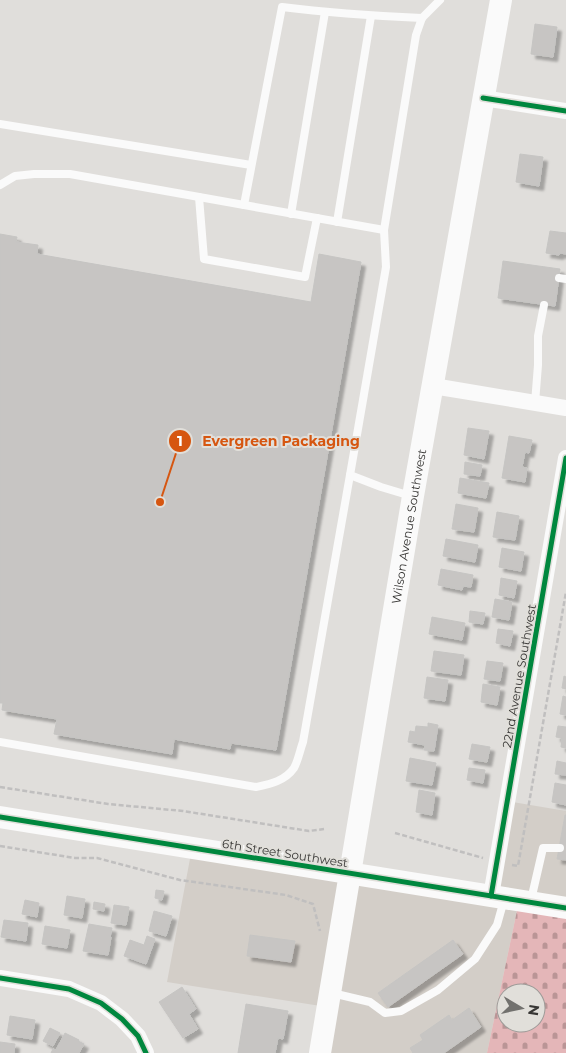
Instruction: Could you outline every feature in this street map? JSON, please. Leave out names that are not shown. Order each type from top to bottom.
[{"type":"main road","name":"Wilson Avenue Southwest","points":[[320,1053],[413,496],[501,0]]},
{"type":"main road","name":"6th Street Southwest","points":[[0,817],[566,908]]},
{"type":"street","points":[[484,98],[566,111]]},
{"type":"street","points":[[433,386],[566,408]]},
{"type":"street","name":"22nd Avenue Southwest","points":[[498,897],[566,458]]},
{"type":"street","points":[[0,978],[69,989],[101,1003],[122,1019],[138,1036],[146,1053]]},
{"type":"lane","points":[[0,742],[256,787],[271,784],[286,777],[294,767],[303,742],[386,267],[384,230],[416,35],[422,18],[440,0]]},
{"type":"lane","points":[[244,205],[282,6],[371,16],[422,18]]},
{"type":"lane","points":[[291,214],[325,12]]},
{"type":"lane","points":[[336,222],[371,16]]},
{"type":"lane","points":[[0,124],[251,165]]},
{"type":"lane","points":[[0,185],[16,176],[70,174],[384,230]]},
{"type":"lane","points":[[199,197],[204,259],[305,277],[317,218]]},
{"type":"lane","points":[[535,403],[538,336],[544,304]]},
{"type":"lane","points":[[350,475],[381,487],[413,496]]},
{"type":"lane","points":[[531,903],[543,848],[560,848]]},
{"type":"lane","points":[[330,992],[370,1002],[385,1013],[401,1012],[438,990],[475,959],[497,925],[498,897]]},
{"type":"path","points":[[0,787],[108,804],[183,811],[309,831],[324,829]]},
{"type":"path","points":[[0,846],[75,858],[97,858],[180,880],[286,895],[313,904],[321,930],[319,939]]},
{"type":"shaded area","points":[[507,801],[566,811],[566,909],[519,901],[502,983],[496,983],[496,1010],[487,1053],[320,1053],[327,1007],[167,982],[192,848],[491,896]]},
{"type":"green space","points":[[519,901],[566,909],[566,1053],[487,1053],[496,1010],[496,1033],[546,1033],[546,983],[502,983]]},
{"type":"building","points":[[535,24],[557,27],[553,57],[531,54]]},
{"type":"building","points":[[520,154],[543,157],[539,186],[516,182]]},
{"type":"building","points":[[550,231],[566,233],[566,254],[546,253]]},
{"type":"building","points":[[0,234],[17,237],[16,242],[38,245],[37,254],[311,302],[319,254],[361,262],[276,750],[231,743],[230,749],[174,739],[172,754],[54,734],[57,719],[2,710],[3,703],[0,703]]},
{"type":"building","points":[[503,261],[560,269],[555,306],[498,298]]},
{"type":"building","points":[[468,428],[489,431],[484,459],[464,455]]},
{"type":"building","points":[[509,436],[532,440],[529,453],[525,452],[522,467],[527,468],[525,482],[502,478]]},
{"type":"building","points":[[465,462],[482,465],[480,476],[464,474]]},
{"type":"building","points":[[460,478],[489,483],[486,498],[458,493]]},
{"type":"building","points":[[456,504],[478,508],[474,532],[452,529]]},
{"type":"building","points":[[497,512],[519,516],[515,540],[493,537]]},
{"type":"building","points":[[446,539],[478,545],[475,562],[443,556]]},
{"type":"building","points":[[502,548],[524,552],[521,571],[499,567]]},
{"type":"building","points":[[441,569],[473,575],[471,587],[463,586],[462,590],[438,585]]},
{"type":"building","points":[[501,578],[517,581],[514,598],[499,595]]},
{"type":"building","points":[[495,599],[512,602],[509,620],[492,617]]},
{"type":"building","points":[[470,611],[485,613],[483,624],[469,622]]},
{"type":"building","points":[[432,617],[465,623],[462,640],[429,634]]},
{"type":"building","points":[[498,629],[513,631],[510,646],[496,643]]},
{"type":"building","points":[[434,651],[464,655],[461,675],[431,671]]},
{"type":"building","points":[[487,661],[503,663],[500,681],[484,679]]},
{"type":"building","points":[[564,676],[566,677],[566,689],[562,688]]},
{"type":"building","points":[[427,677],[448,680],[445,701],[424,698]]},
{"type":"building","points":[[483,684],[500,687],[497,705],[481,702]]},
{"type":"building","points":[[563,696],[566,697],[566,715],[560,714]]},
{"type":"building","points":[[428,723],[438,725],[434,751],[424,750],[425,745],[408,742],[410,731],[415,732],[416,726],[428,727]]},
{"type":"building","points":[[558,726],[566,727],[566,748],[561,747],[562,738],[556,737]]},
{"type":"building","points":[[472,744],[490,747],[487,762],[469,759]]},
{"type":"building","points":[[410,758],[436,763],[432,785],[406,781]]},
{"type":"building","points":[[557,761],[566,763],[566,775],[555,774]]},
{"type":"building","points":[[469,768],[485,770],[483,783],[467,780]]},
{"type":"building","points":[[555,783],[566,785],[566,805],[552,802]]},
{"type":"building","points":[[419,790],[435,793],[432,815],[416,812]]},
{"type":"building","points":[[566,815],[566,860],[557,859]]},
{"type":"building","points":[[156,890],[164,891],[162,900],[155,898]]},
{"type":"building","points":[[67,896],[85,899],[82,918],[64,915]]},
{"type":"building","points":[[25,900],[39,903],[37,917],[22,914]]},
{"type":"building","points":[[94,902],[105,904],[104,911],[93,909]]},
{"type":"building","points":[[114,905],[129,907],[126,925],[111,923]]},
{"type":"building","points":[[154,911],[172,916],[166,936],[149,931]]},
{"type":"building","points":[[4,920],[28,923],[26,941],[1,937]]},
{"type":"building","points":[[89,924],[112,928],[108,955],[83,951]]},
{"type":"building","points":[[45,926],[70,930],[67,948],[42,944]]},
{"type":"building","points":[[250,935],[295,941],[291,962],[247,956]]},
{"type":"building","points":[[147,936],[155,939],[146,964],[124,956],[130,940],[144,945]]},
{"type":"building","points":[[453,940],[463,954],[388,1007],[378,993]]},
{"type":"building","points":[[182,987],[196,1009],[189,1014],[198,1029],[183,1038],[159,1002]]},
{"type":"building","points":[[246,1004],[288,1011],[283,1039],[278,1038],[275,1053],[238,1053]]},
{"type":"building","points":[[469,1008],[481,1027],[444,1053],[413,1053],[410,1048],[423,1040],[420,1035],[449,1015],[452,1020]]},
{"type":"building","points":[[10,1016],[35,1020],[32,1039],[7,1035]]},
{"type":"building","points":[[50,1028],[60,1033],[53,1046],[43,1041]]},
{"type":"building","points":[[65,1033],[84,1044],[79,1053],[51,1053],[53,1049],[56,1050]]},
{"type":"building","points":[[0,1042],[15,1044],[14,1053],[0,1053]]},
{"type":"cycle path","points":[[483,98],[566,111]]},
{"type":"cycle path","points":[[491,896],[566,458]]},
{"type":"cycle path","points":[[0,817],[566,908]]},
{"type":"cycle path","points":[[0,978],[69,989],[101,1003],[122,1019],[138,1036],[146,1053]]},
{"type":"place","name":"Evergreen Packaging","points":[[160,502]]}]
